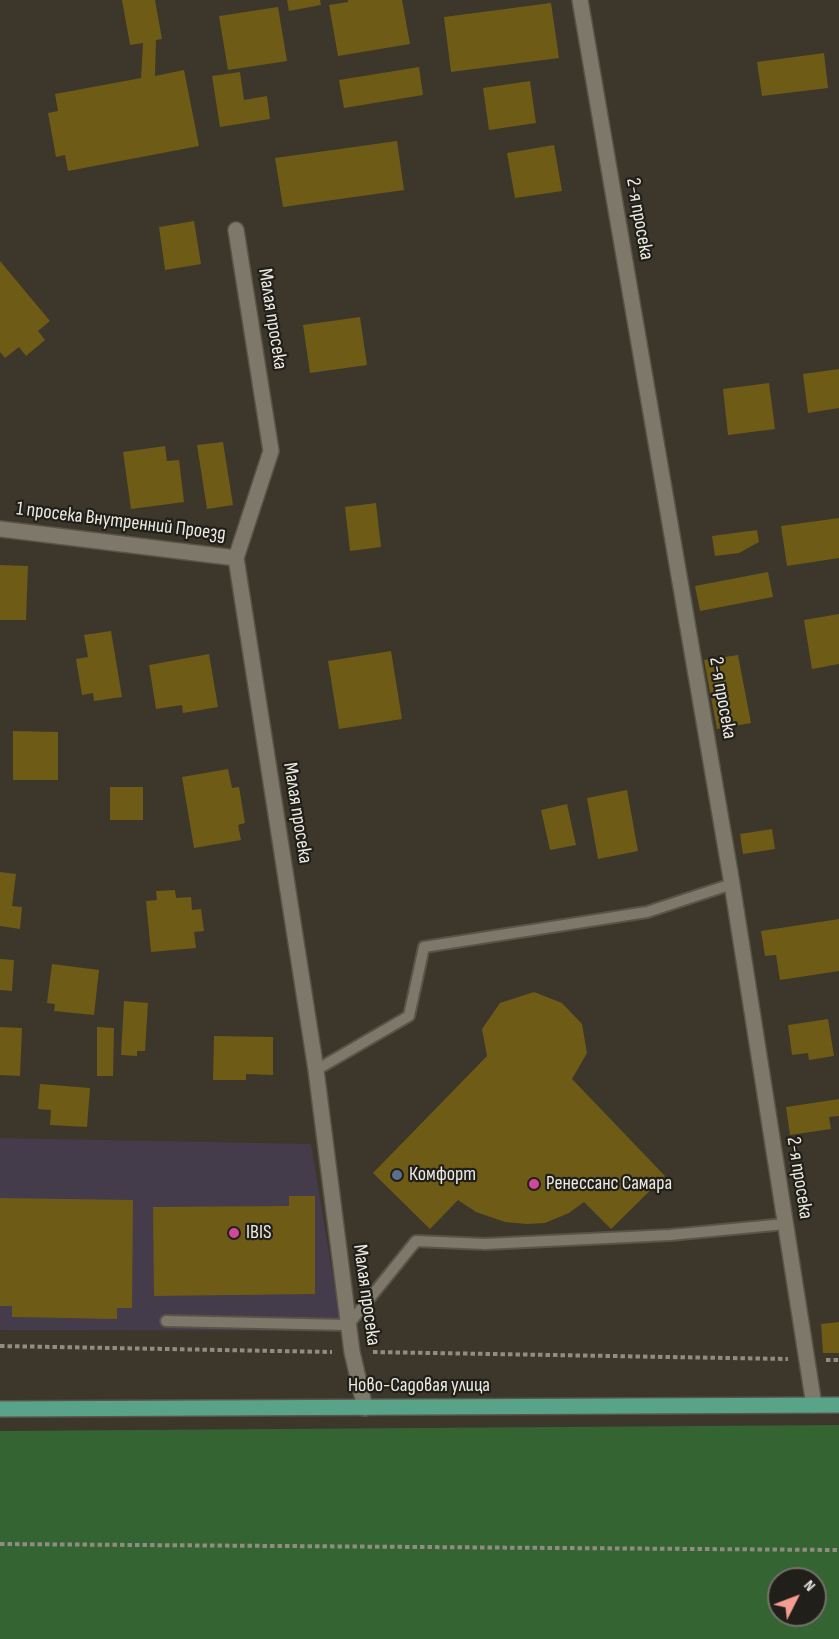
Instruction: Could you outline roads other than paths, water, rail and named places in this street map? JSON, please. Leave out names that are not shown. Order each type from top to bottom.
[{"type":"main road","name":"Ново-Садовая улица","points":[[0,1409],[839,1405]]},
{"type":"street","name":"2-я просека","points":[[580,0],[732,884],[814,1405]]},
{"type":"street","name":"Малая просека","points":[[236,230],[271,451],[236,558],[315,1070],[352,1352],[365,1408]]},
{"type":"street","name":"1 просека Внутренний Проезд","points":[[0,529],[236,558]]},
{"type":"lane","points":[[315,1070],[409,1016],[424,947],[647,912],[732,884]]},
{"type":"lane","points":[[166,1321],[348,1325],[416,1241],[497,1244],[670,1235],[785,1224]]},
{"type":"place","name":"Комфорт","points":[[397,1175]]},
{"type":"place","name":"Ренессанс Самара","points":[[534,1184]]},
{"type":"place","name":"IBIS","points":[[234,1233]]}]
